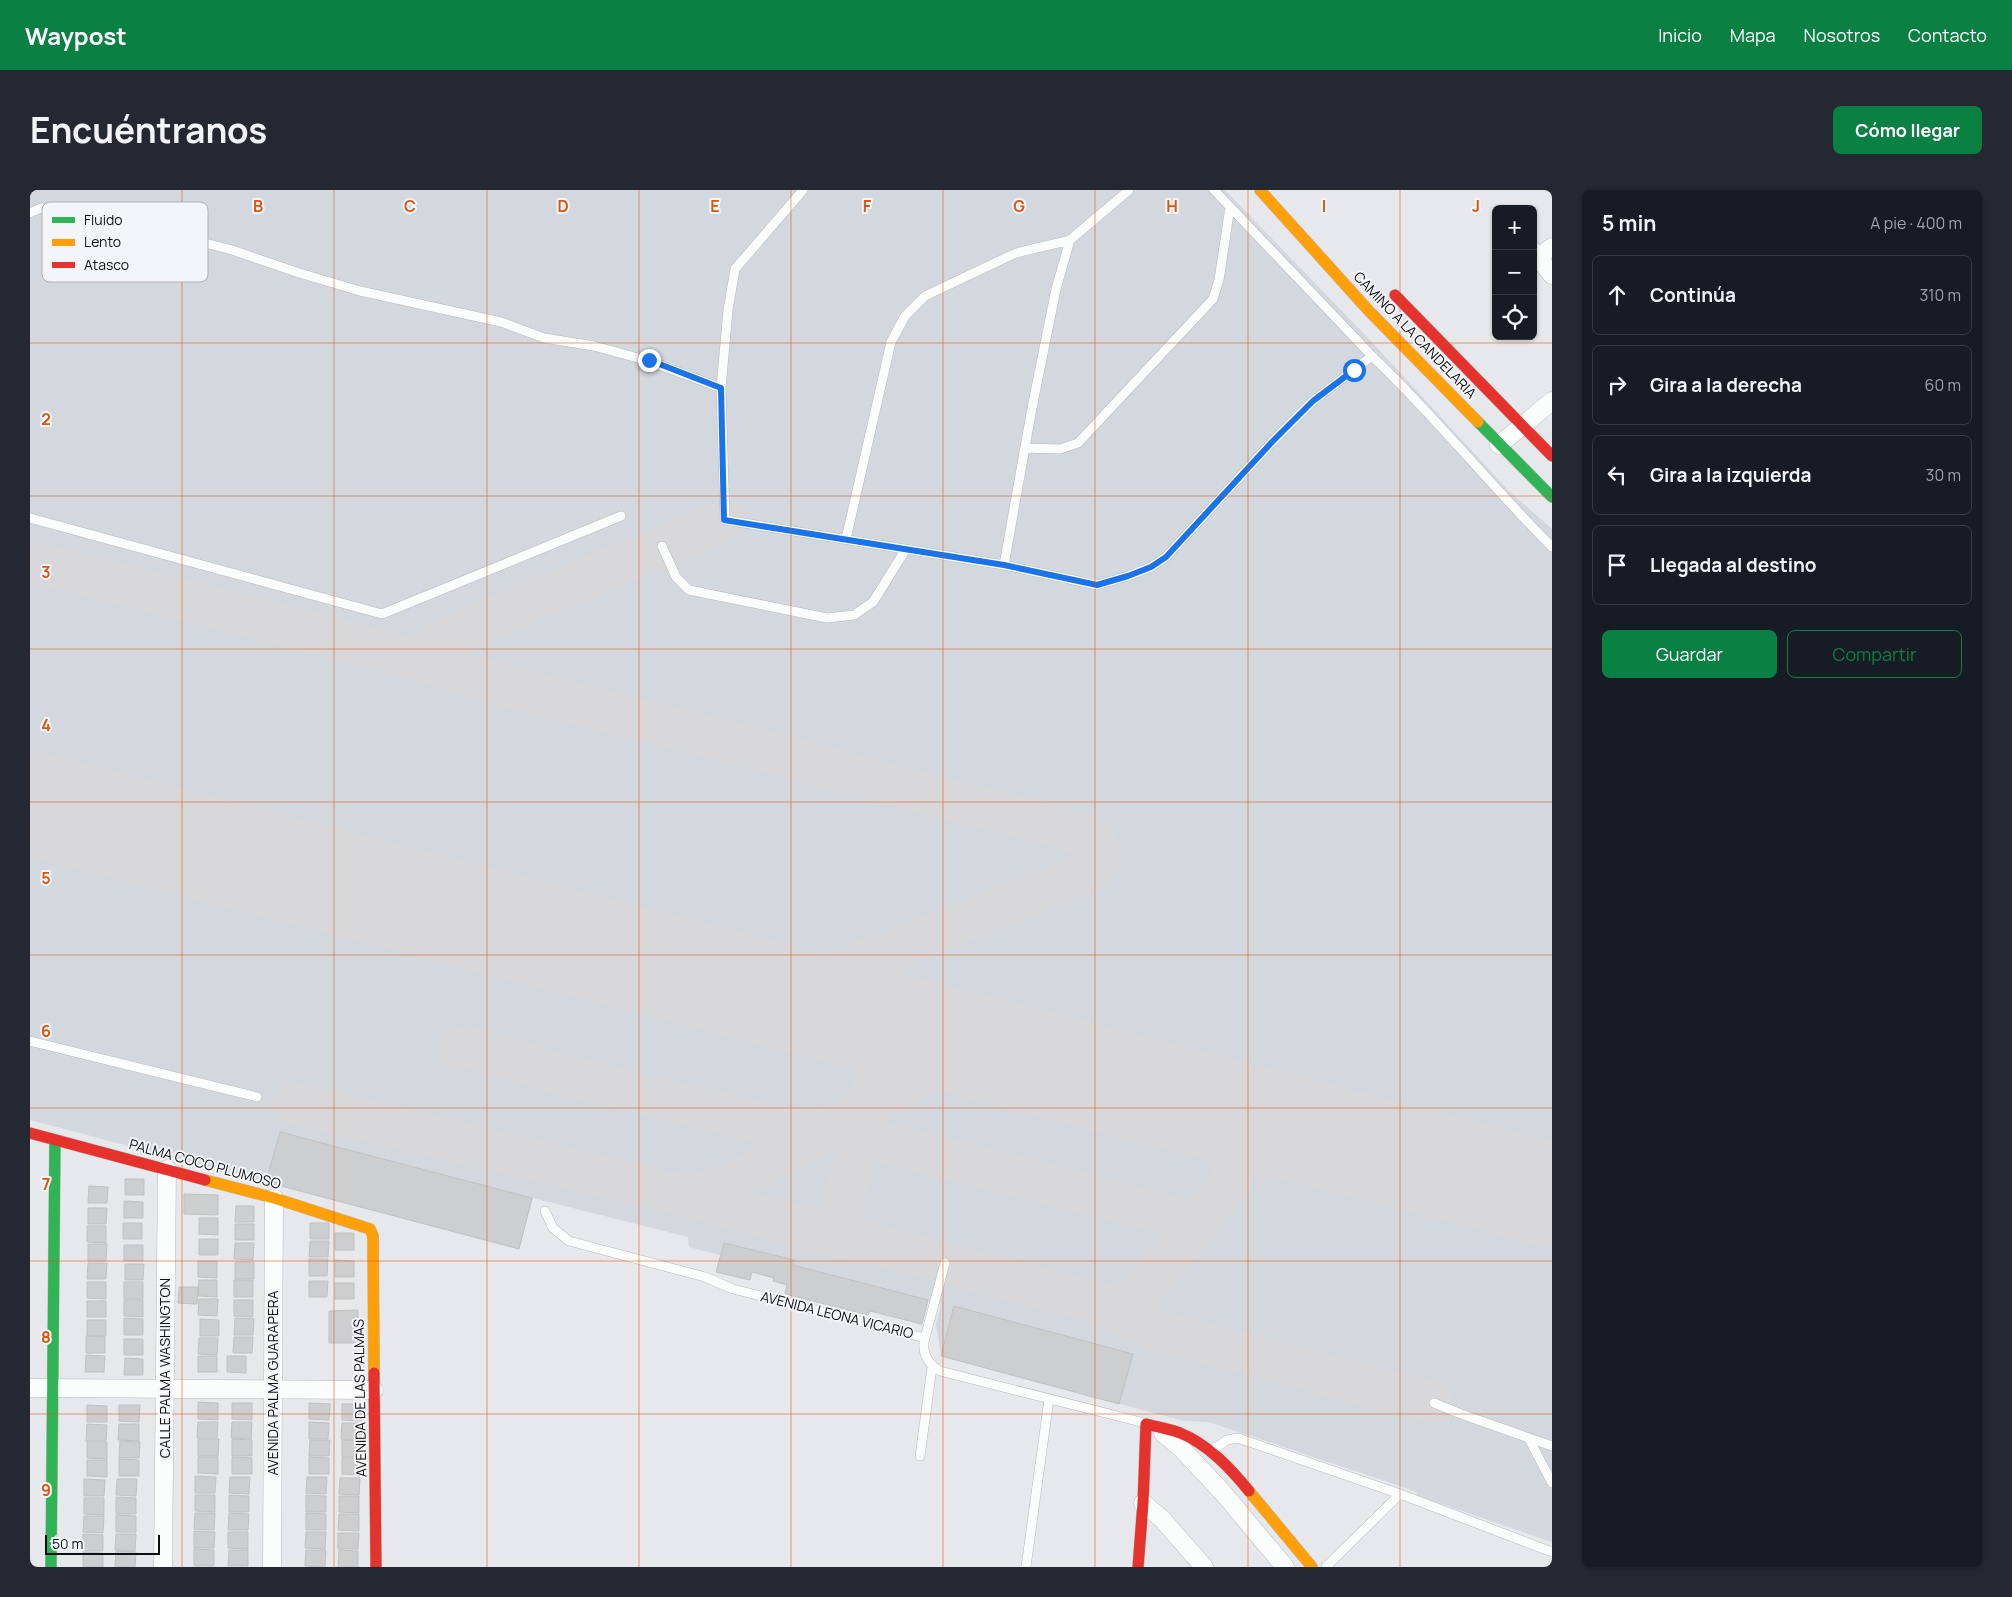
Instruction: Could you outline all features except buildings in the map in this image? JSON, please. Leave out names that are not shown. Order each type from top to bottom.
[{"type":"street","name":"CAMINO A LA CANDELARIA","points":[[1260,190],[1369,311],[1498,445],[1550,492]]},
{"type":"street","points":[[1537,254],[1552,247]]},
{"type":"street","points":[[1537,255],[1552,275]]},
{"type":"street","points":[[1395,295],[1552,456]]},
{"type":"street","points":[[1498,445],[1552,401]]},
{"type":"street","name":"PALMA COCO PLUMOSO","points":[[30,1133],[274,1198],[370,1229]]},
{"type":"street","points":[[52,1567],[55,1140]]},
{"type":"street","name":"CALLE PALMA WASHINGTON","points":[[163,1567],[167,1169]]},
{"type":"street","name":"AVENIDA PALMA GUARAPERA","points":[[272,1567],[274,1198]]},
{"type":"street","name":"AVENIDA DE LAS PALMAS","points":[[370,1229],[373,1236],[376,1567]]},
{"type":"street","points":[[30,1388],[374,1390]]},
{"type":"street","points":[[1148,1424],[1188,1436],[1210,1451],[1239,1479],[1312,1567]]},
{"type":"street","points":[[1148,1424],[1172,1439],[1196,1463],[1285,1567]]},
{"type":"street","points":[[1138,1567],[1148,1424]]},
{"type":"street","points":[[1143,1503],[1162,1519],[1204,1567]]},
{"type":"lane","points":[[803,190],[735,269],[728,310],[721,388],[724,520],[1004,565],[1097,585],[1151,567],[1166,557],[1272,442],[1313,401],[1372,356]]},
{"type":"lane","points":[[846,539],[892,342],[905,316],[925,296],[1016,253],[1070,240],[1129,190]]},
{"type":"lane","points":[[1214,190],[1372,356],[1406,388],[1516,511],[1552,547]]},
{"type":"lane","points":[[1025,448],[1060,449],[1078,443],[1213,299],[1220,280],[1230,207]]},
{"type":"lane","points":[[30,213],[42,208]]},
{"type":"lane","points":[[1004,565],[1056,289],[1070,240]]},
{"type":"lane","points":[[208,244],[360,291],[501,322],[544,338],[594,346],[649,360],[721,388]]},
{"type":"lane","points":[[30,518],[382,614],[621,516]]},
{"type":"lane","points":[[662,546],[676,577],[689,590],[828,618],[854,615],[874,602],[906,549]]},
{"type":"lane","points":[[30,1041],[257,1097]]},
{"type":"lane","name":"AVENIDA LEONA VICARIO","points":[[545,1211],[554,1228],[569,1241],[705,1277],[733,1289],[925,1338],[924,1350],[928,1363],[932,1367]]},
{"type":"lane","points":[[925,1338],[945,1263]]},
{"type":"lane","points":[[920,1456],[932,1367],[940,1371],[1148,1424]]},
{"type":"lane","points":[[1026,1567],[1049,1398]]},
{"type":"lane","points":[[1434,1403],[1552,1446]]},
{"type":"lane","points":[[1196,1463],[1227,1440],[1238,1438],[1400,1494],[1552,1552]]},
{"type":"lane","points":[[1529,1439],[1552,1483]]},
{"type":"lane","points":[[1326,1567],[1400,1494]]},
{"type":"shaded area","points":[[30,190],[1225,190],[1368,338],[1508,490],[1552,529],[1552,1542],[1416,1495],[1417,1493],[1409,1489],[1209,1422],[1184,1421],[941,1356],[936,1324],[941,1304],[793,1265],[794,1260],[724,1243],[720,1255],[689,1247],[688,1237],[533,1198],[519,1249],[30,1120]]},
{"type":"taxiway","points":[[725,520],[448,636],[434,645],[427,662],[518,689],[771,752],[925,794],[1046,823],[1096,839],[1102,862],[1093,870],[896,949],[881,961],[874,977],[873,986],[877,1004],[889,1018],[912,1031]]},
{"type":"taxiway","points":[[30,561],[427,662]]},
{"type":"taxiway","points":[[739,986],[760,987],[800,982],[896,949]]},
{"type":"taxiway","points":[[678,971],[704,992],[832,1023],[847,1029],[859,1038],[873,1061],[875,1073],[873,1087],[868,1100],[858,1113]]},
{"type":"taxiway","points":[[458,1050],[470,1047],[558,1074],[781,1127],[808,1130],[836,1126]]},
{"type":"taxiway","points":[[683,1195],[706,1193],[732,1183],[928,1073],[975,1060],[1030,1061]]},
{"type":"taxiway","points":[[1181,1100],[1217,1120],[1231,1137],[1235,1162],[1232,1178]]},
{"type":"taxiway","points":[[294,1103],[677,1194],[1091,1301],[1160,1331],[1434,1403]]},
{"type":"taxiway","points":[[867,1108],[867,1127],[871,1134],[879,1141],[1199,1223]]},
{"type":"taxiway","points":[[850,1238],[843,1231],[840,1221],[866,1118]]},
{"type":"taxiway","points":[[1091,1301],[1122,1307],[1133,1302],[1199,1223],[1244,1164],[1255,1155],[1273,1147],[1308,1138],[1324,1137]]},
{"type":"runway","points":[[30,803],[1552,1195]]},
{"type":"traffic: fast","points":[[1478,422],[1552,497]]},
{"type":"traffic: fast","points":[[51,1567],[55,1140]]},
{"type":"traffic: slow","points":[[1260,190],[1369,311],[1478,422]]},
{"type":"traffic: slow","points":[[205,1180],[274,1198],[370,1229],[373,1236],[374,1373]]},
{"type":"traffic: slow","points":[[1249,1491],[1312,1567]]},
{"type":"traffic: jam","points":[[1395,295],[1552,456]]},
{"type":"traffic: jam","points":[[30,1133],[205,1180]]},
{"type":"traffic: jam","points":[[374,1373],[376,1567]]},
{"type":"traffic: jam","points":[[1138,1567],[1146,1424],[1180,1433],[1200,1444],[1227,1466],[1249,1491]]},
{"type":"route","points":[[649,360],[721,388],[724,520],[1004,565],[1097,585],[1151,567],[1166,557],[1272,442],[1313,401],[1354,370]]}]
